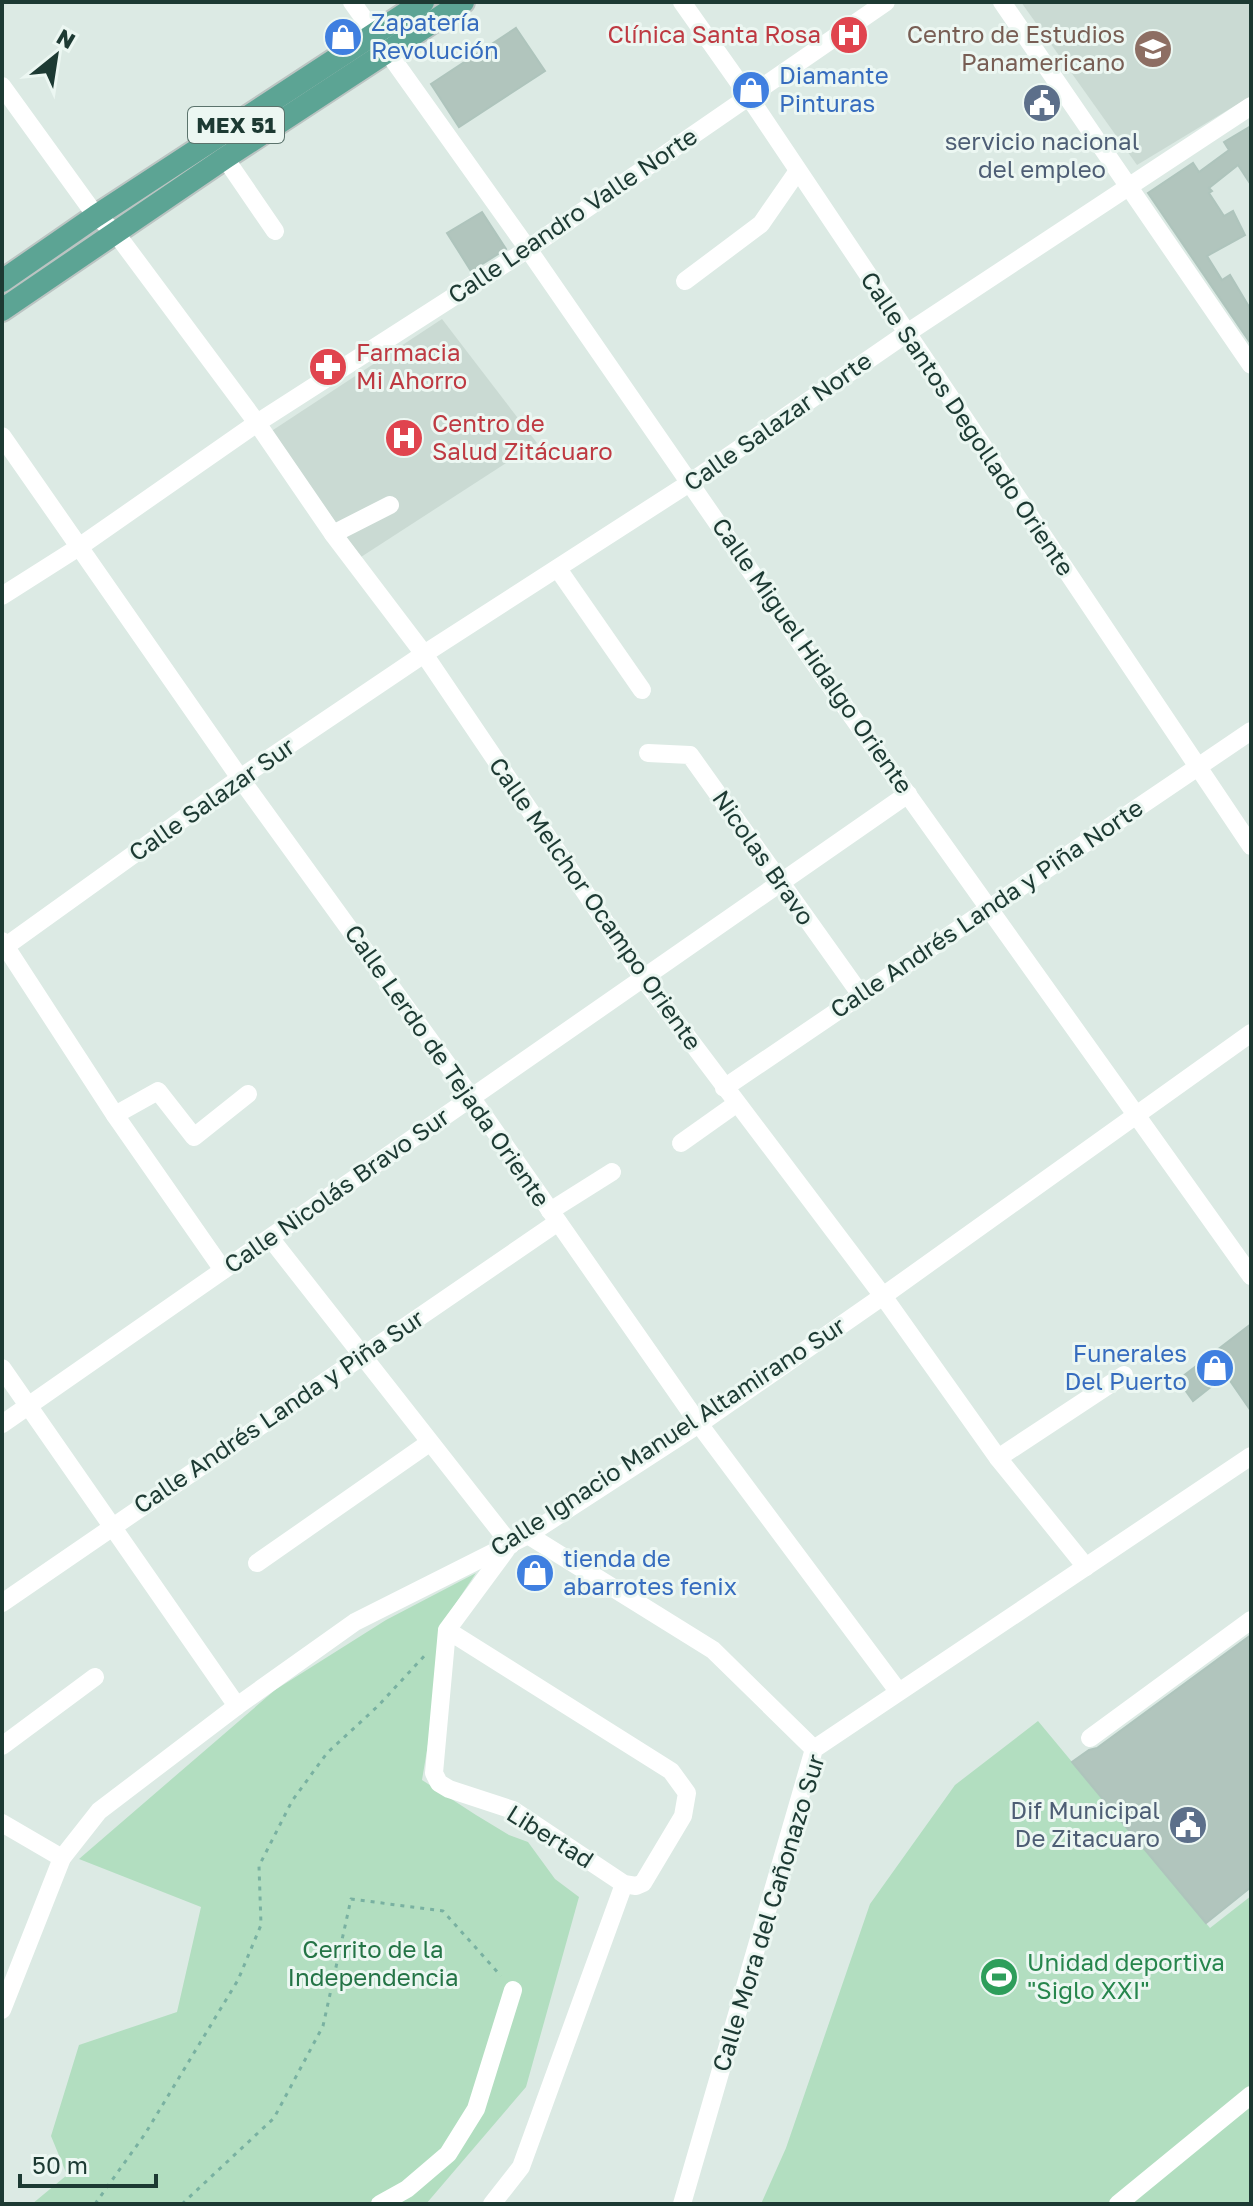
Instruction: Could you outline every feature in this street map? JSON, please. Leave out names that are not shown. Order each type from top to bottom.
[{"type":"main road","name":"MEX 51","points":[[2,310],[225,158],[382,42],[423,2]]},
{"type":"main road","name":"MEX 51","points":[[2,281],[96,216],[382,42],[463,2]]},
{"type":"street","name":"Calle Miguel Hidalgo Oriente","points":[[352,2],[1251,1276]]},
{"type":"street","name":"Calle Santos Degollado Oriente","points":[[682,2],[749,97],[1251,846]]},
{"type":"street","name":"Calle Leandro Valle Norte","points":[[2,596],[79,547],[257,423],[528,249],[886,2]]},
{"type":"street","points":[[1002,2],[1251,365]]},
{"type":"street","name":"Calle Melchor Ocampo Oriente","points":[[2,86],[96,216],[115,232],[257,423],[333,534],[424,654],[643,978],[883,1296],[998,1458],[1086,1567]]},
{"type":"street","name":"Calle Salazar Norte","points":[[424,654],[691,482],[907,333],[1251,106]]},
{"type":"street","points":[[225,158],[275,231]]},
{"type":"street","points":[[685,281],[761,224],[797,172]]},
{"type":"street","name":"Calle Lerdo de Tejada Oriente","points":[[2,436],[240,778],[471,1097],[699,1424],[898,1691]]},
{"type":"street","points":[[333,534],[390,505]]},
{"type":"street","points":[[558,569],[642,690]]},
{"type":"street","name":"Calle Salazar Sur","points":[[3,945],[240,778],[424,654]]},
{"type":"street","name":"Calle Andrés Landa y Piña Norte","points":[[724,1088],[1251,731]]},
{"type":"street","name":"Nicolas Bravo","points":[[648,753],[690,755],[861,995]]},
{"type":"street","name":"Calle Nicolás Bravo Sur","points":[[2,1424],[908,794]]},
{"type":"street","points":[[3,945],[115,1115],[223,1270]]},
{"type":"street","name":"Calle Ignacio Manuel Altamirano Sur","points":[[2,2010],[62,1858],[99,1811],[237,1706],[355,1622],[511,1545],[699,1424],[1251,1033]]},
{"type":"street","points":[[115,1115],[158,1091],[194,1137],[248,1094]]},
{"type":"street","points":[[681,1143],[736,1104]]},
{"type":"street","name":"Calle Andrés Landa y Piña Sur","points":[[2,1603],[361,1356],[612,1172]]},
{"type":"street","points":[[271,1239],[511,1545],[447,1630],[671,1771],[687,1793],[683,1816],[634,1883],[521,2167],[492,2204]]},
{"type":"street","points":[[2,1368],[237,1706]]},
{"type":"street","points":[[998,1458],[1124,1375]]},
{"type":"street","points":[[257,1563],[429,1443]]},
{"type":"street","name":"Calle Mora del Cañonazo Sur","points":[[682,2204],[814,1749],[1251,1456]]},
{"type":"street","points":[[528,1535],[713,1650],[814,1749]]},
{"type":"street","points":[[1090,1738],[1251,1620]]},
{"type":"street","name":"Libertad","points":[[447,1630],[434,1773],[439,1783],[513,1810],[634,1883]]},
{"type":"street","points":[[2,1746],[95,1677]]},
{"type":"street","points":[[2,1823],[62,1858]]},
{"type":"street","points":[[380,2204],[407,2189],[448,2154],[476,2109],[513,1990]]},
{"type":"street","points":[[1118,2204],[1251,2095]]},
{"type":"path","points":[[95,2204],[145,2134],[238,1980],[261,1925],[259,1866],[292,1801],[327,1753],[378,1706],[447,1630]]},
{"type":"path","points":[[182,2204],[274,2118],[323,2026],[351,1899],[443,1911],[513,1990]]},
{"type":"shaded area","name":"Centro de Estudios Panamericano","points":[[1021,2],[1251,2],[1251,96],[1137,165]]},
{"type":"shaded area","name":"Centro de Salud Zitácuaro","points":[[442,319],[537,443],[361,557],[270,432]]},
{"type":"green space","name":"Cerrito de la Independencia","points":[[476,1573],[440,1627],[447,1630],[422,1780],[509,1835],[528,1842],[555,1879],[579,1897],[526,2087],[426,2204],[32,2204],[67,2175],[51,2136],[79,2045],[177,2012],[201,1907],[79,1859],[275,1690],[386,1620]]},
{"type":"green space","name":"Unidad deportiva \"Siglo XXI\"","points":[[1038,1721],[1210,1928],[1251,1896],[1251,2204],[761,2204],[786,2148],[870,1904],[955,1785]]},
{"type":"building","points":[[347,22],[353,31],[333,44],[327,35]]},
{"type":"building","points":[[516,28],[545,71],[459,127],[431,84]]},
{"type":"building","points":[[1251,126],[1251,185],[1238,165],[1209,188],[1224,216],[1233,211],[1245,235],[1207,256],[1222,280],[1230,275],[1251,310],[1251,344],[1148,193],[1193,163],[1199,172],[1229,150],[1224,142]]},
{"type":"building","points":[[482,212],[506,249],[471,271],[447,233]]},
{"type":"building","name":"Funerales Del Puerto","points":[[1251,1324],[1251,1411],[1226,1375],[1193,1401],[1178,1380]]},
{"type":"building","name":"Dif Municipal De Zitacuaro","points":[[1251,1635],[1251,1887],[1206,1923],[1072,1762],[1097,1748]]},
{"type":"place","name":"Clínica Santa Rosa","points":[[849,35]]},
{"type":"place","name":"Zapatería Revolución","points":[[343,37]]},
{"type":"place","name":"Centro de Estudios Panamericano","points":[[1153,49]]},
{"type":"place","name":"Diamante Pinturas","points":[[751,90]]},
{"type":"place","name":"servicio nacional del empleo","points":[[1042,103]]},
{"type":"place","name":"Farmacia Mi Ahorro","points":[[328,367]]},
{"type":"place","name":"Centro de Salud Zitácuaro","points":[[404,438]]},
{"type":"place","name":"Funerales Del Puerto","points":[[1215,1368]]},
{"type":"place","name":"tienda de abarrotes fenix","points":[[535,1573]]},
{"type":"place","name":"Dif Municipal De Zitacuaro","points":[[1188,1825]]},
{"type":"place","name":"Unidad deportiva \"Siglo XXI\"","points":[[999,1977]]}]
